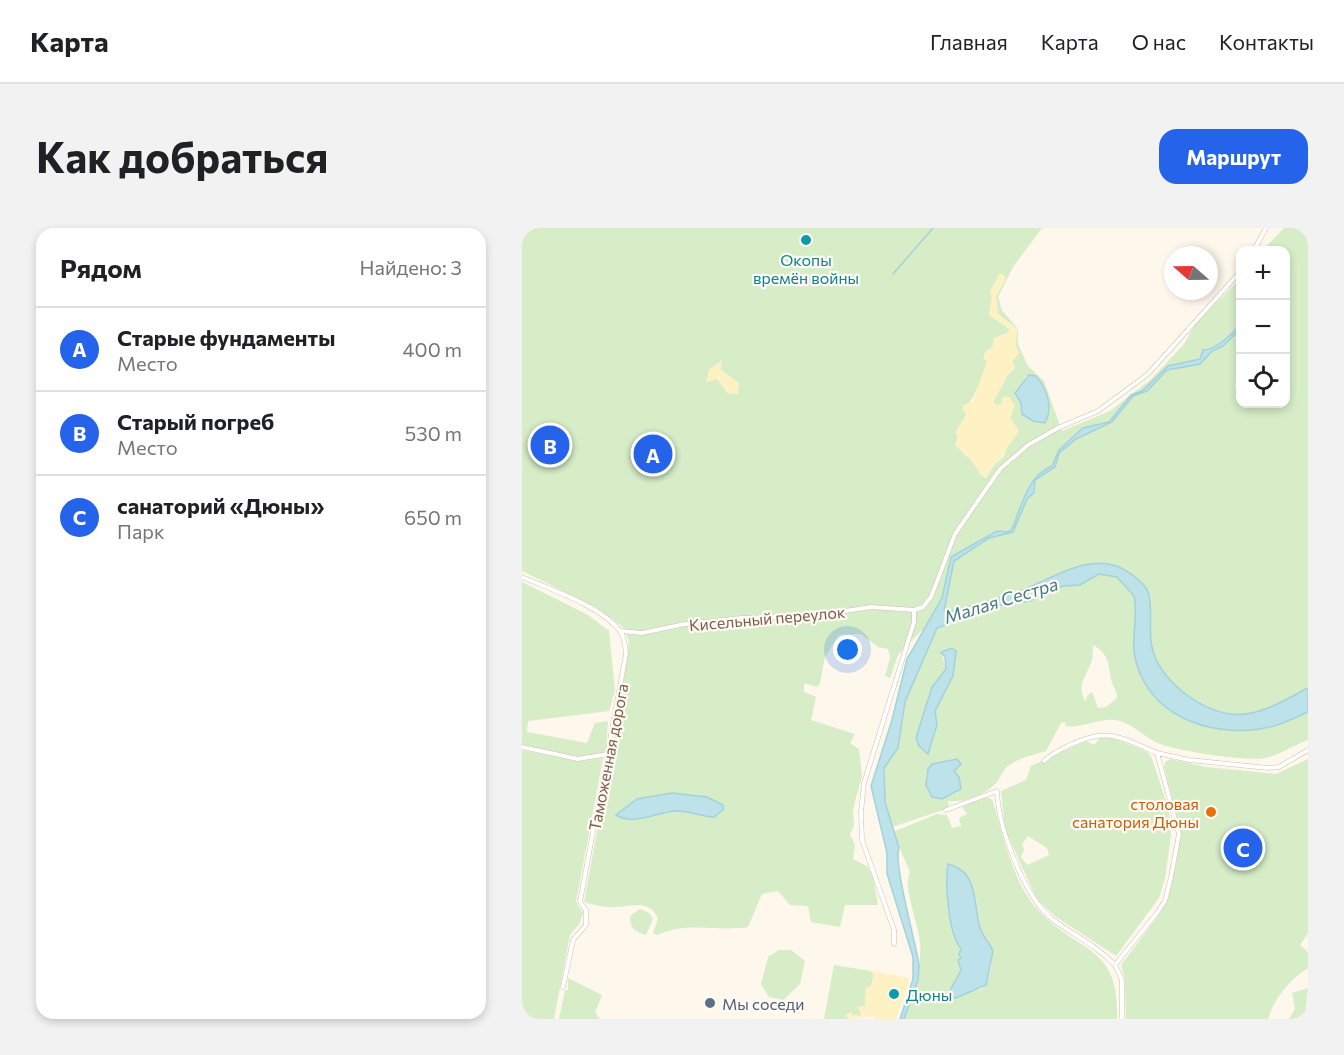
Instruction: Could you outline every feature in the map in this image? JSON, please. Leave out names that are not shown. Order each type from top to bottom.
[{"type":"street","points":[[1256,246],[1266,228]]},
{"type":"street","points":[[894,944],[894,930],[862,840],[861,812],[864,783],[914,622],[914,610],[928,604],[955,534],[1000,469],[1028,445],[1058,428],[1098,411],[1141,380],[1160,362],[1236,276]]},
{"type":"street","points":[[522,577],[574,600],[609,621],[621,632]]},
{"type":"street","name":"Кисельный переулок","points":[[621,632],[642,633],[686,624],[823,615],[871,607],[914,610]]},
{"type":"street","name":"Таможенная дорога","points":[[563,987],[573,940],[586,925],[586,910],[580,902],[626,654],[621,632]]},
{"type":"street","points":[[1044,761],[1078,741],[1101,733],[1114,734],[1157,753],[1190,760],[1268,768],[1279,767],[1308,750]]},
{"type":"street","points":[[522,747],[578,759],[608,754]]},
{"type":"street","points":[[1115,965],[1157,913],[1165,900],[1171,877],[1179,834],[1157,753]]},
{"type":"street","points":[[946,810],[997,791],[1002,827],[1028,891],[1052,919],[1089,942],[1115,965],[1122,980],[1122,1019]]},
{"type":"green space","points":[[522,228],[1042,228],[1013,267],[998,297],[1002,310],[1018,329],[1018,344],[1028,366],[1044,381],[1062,431],[1110,411],[1150,380],[1184,344],[1196,323],[1236,283],[1236,408],[1290,408],[1290,246],[1267,246],[1284,228],[1308,228],[1308,740],[1271,757],[1256,759],[1213,755],[1160,744],[1120,721],[1106,720],[1080,726],[1066,726],[1065,722],[1061,723],[1046,751],[1008,766],[989,789],[965,800],[948,801],[949,808],[892,827],[885,808],[885,764],[898,745],[907,693],[933,635],[922,630],[898,655],[890,678],[885,676],[890,658],[888,649],[878,647],[861,634],[839,635],[825,657],[820,683],[817,687],[804,683],[804,692],[816,697],[811,720],[855,734],[850,743],[859,749],[862,776],[853,809],[854,826],[850,834],[855,845],[853,859],[867,866],[873,875],[878,905],[845,905],[840,927],[811,922],[808,906],[790,905],[778,891],[762,894],[748,927],[691,928],[657,935],[653,933],[658,918],[650,908],[640,905],[609,907],[584,902],[619,713],[629,642],[623,627],[596,607],[522,571]],"holes":[[[1000,274],[1005,280],[996,296],[998,314],[1017,329],[1012,362],[1015,368],[1007,376],[993,402],[996,406],[1002,404],[1012,412],[1010,418],[1018,430],[1008,443],[1004,457],[995,464],[986,477],[981,475],[973,462],[955,445],[967,415],[964,411],[983,376],[994,338],[1006,334],[1010,329],[989,315],[993,298],[991,290]],[[1026,376],[1045,388],[1050,411],[1045,423],[1033,421],[1022,414],[1022,407],[1015,391],[1021,387]],[[1093,645],[1107,659],[1117,695],[1117,698],[1106,707],[1098,708],[1092,692],[1087,696],[1086,702],[1083,696],[1082,686],[1092,660]],[[954,648],[948,687],[935,711],[933,741],[929,749],[916,738],[932,687],[946,669],[941,651]],[[955,759],[960,766],[954,771],[959,777],[959,792],[942,799],[932,797],[926,785],[926,774],[939,764]]]},
{"type":"green space","points":[[522,582],[588,615],[609,631],[615,691],[609,711],[528,721],[527,732],[587,743],[595,723],[608,721],[606,752],[579,757],[522,745]]},
{"type":"green space","points":[[1110,737],[1146,751],[1151,756],[1169,810],[1171,835],[1165,879],[1159,898],[1116,956],[1056,917],[1037,900],[1005,829],[1001,791],[1026,780],[1031,766],[1086,741],[1094,745],[1100,738]],"holes":[[[1028,836],[1047,848],[1049,855],[1027,865],[1021,857],[1024,850],[1022,844]]]},
{"type":"green space","points":[[522,750],[577,761],[603,758],[576,902],[583,913],[580,923],[570,935],[554,1019],[522,1019]]},
{"type":"green space","points":[[1170,759],[1206,767],[1276,774],[1308,759],[1308,933],[1300,945],[1308,952],[1308,968],[1284,990],[1274,1004],[1268,1019],[1126,1019],[1125,980],[1121,965],[1161,912],[1168,897],[1176,864],[1181,832],[1164,767],[1165,762]]},
{"type":"green space","points":[[985,797],[992,799],[1009,857],[1021,885],[1037,909],[1052,924],[1093,952],[1104,963],[1111,976],[1116,994],[1117,1019],[904,1019],[918,972],[920,943],[909,896],[910,872],[893,832],[937,814],[947,815],[952,828],[961,826],[959,818],[967,814],[962,807]],"holes":[[[948,865],[966,877],[973,887],[980,927],[990,944],[992,961],[990,974],[982,989],[947,993],[959,976],[962,964],[962,952],[947,878]]]},
{"type":"green space","points":[[640,909],[649,913],[653,919],[646,935],[636,931],[631,923],[631,915]]},
{"type":"green space","points":[[779,950],[791,950],[805,961],[800,984],[783,1000],[769,997],[761,984],[768,957]]},
{"type":"green space","points":[[834,965],[871,971],[874,976],[870,987],[866,988],[865,1006],[861,1016],[852,1015],[851,1012],[846,1016],[850,1019],[824,1019]]},
{"type":"green space","points":[[568,978],[602,995],[595,1012],[600,1019],[559,1019],[565,990],[568,990]]},
{"type":"green space","points":[[1308,988],[1305,1019],[1289,1019],[1295,1009],[1292,993]]},
{"type":"sand","points":[[1000,273],[1006,277],[996,296],[998,314],[1017,329],[1016,346],[1019,353],[1012,362],[1015,367],[1007,376],[993,402],[999,406],[1002,404],[1001,398],[1008,396],[1015,405],[1010,418],[1018,430],[1006,449],[1004,457],[995,464],[986,478],[955,445],[959,438],[955,433],[966,415],[962,406],[973,401],[987,361],[983,359],[985,352],[994,345],[994,338],[1006,334],[1010,329],[989,315],[992,295],[989,295]]},
{"type":"sand","points":[[722,360],[721,370],[739,383],[738,394],[728,394],[717,379],[706,382],[709,370]]},
{"type":"sand","name":"Дюны","points":[[871,971],[910,978],[896,1019],[875,1019],[873,1016],[850,1019],[845,1016],[851,1012],[852,1015],[861,1016],[858,1007],[865,1006],[866,988],[870,987],[874,976]]},
{"type":"water","name":"Малая Сестра","points":[[1236,328],[1236,333],[1223,346],[1212,351],[1200,364],[1167,370],[1147,391],[1133,396],[1112,422],[1076,439],[1059,453],[1055,467],[1035,480],[1034,493],[1027,499],[1013,532],[989,538],[954,561],[944,611],[1014,593],[1062,572],[1088,564],[1113,565],[1123,569],[1146,588],[1150,599],[1153,651],[1166,675],[1189,697],[1217,711],[1245,714],[1269,708],[1308,688],[1308,712],[1287,722],[1253,730],[1211,728],[1174,713],[1158,700],[1146,684],[1137,665],[1134,648],[1134,596],[1117,577],[1099,574],[1080,585],[1063,586],[1030,601],[994,606],[937,628],[905,702],[898,748],[884,768],[885,802],[899,848],[899,870],[919,965],[918,980],[904,1019],[900,1019],[913,979],[913,957],[887,874],[887,853],[871,786],[892,720],[907,659],[942,598],[951,557],[997,531],[1008,532],[1012,529],[1031,484],[1037,477],[1044,471],[1052,466],[1059,450],[1083,428],[1109,422],[1131,395],[1142,391],[1168,366],[1200,359],[1203,350],[1218,345]]},
{"type":"water","points":[[1029,375],[1036,376],[1046,393],[1049,412],[1045,423],[1033,421],[1022,414],[1021,403],[1015,393]]},
{"type":"water","points":[[952,648],[956,651],[953,676],[935,711],[937,725],[928,754],[919,746],[916,738],[932,687],[946,669],[945,657],[941,652]]},
{"type":"water","points":[[957,759],[961,764],[954,771],[959,777],[961,789],[942,799],[932,797],[926,785],[928,769],[932,764]]},
{"type":"water","points":[[672,793],[707,797],[723,805],[723,810],[714,817],[681,811],[638,819],[616,815],[637,799]]},
{"type":"water","points":[[948,864],[965,873],[970,881],[980,928],[993,951],[986,985],[956,998],[947,996],[961,970],[958,960],[961,958],[959,954],[961,949],[950,920]]},
{"type":"waterway","points":[[893,274],[933,228]]},
{"type":"place","name":"Окопы времён войны","points":[[806,240]]},
{"type":"place","name":"Старый погреб","points":[[550,445]]},
{"type":"place","name":"Старые фундаменты","points":[[653,454]]},
{"type":"place","name":"столовая санатория Дюны","points":[[1211,812]]},
{"type":"place","name":"санаторий «Дюны»","points":[[1243,848]]},
{"type":"place","name":"Дюны","points":[[894,994]]},
{"type":"place","name":"Мы соседи","points":[[710,1003]]}]
